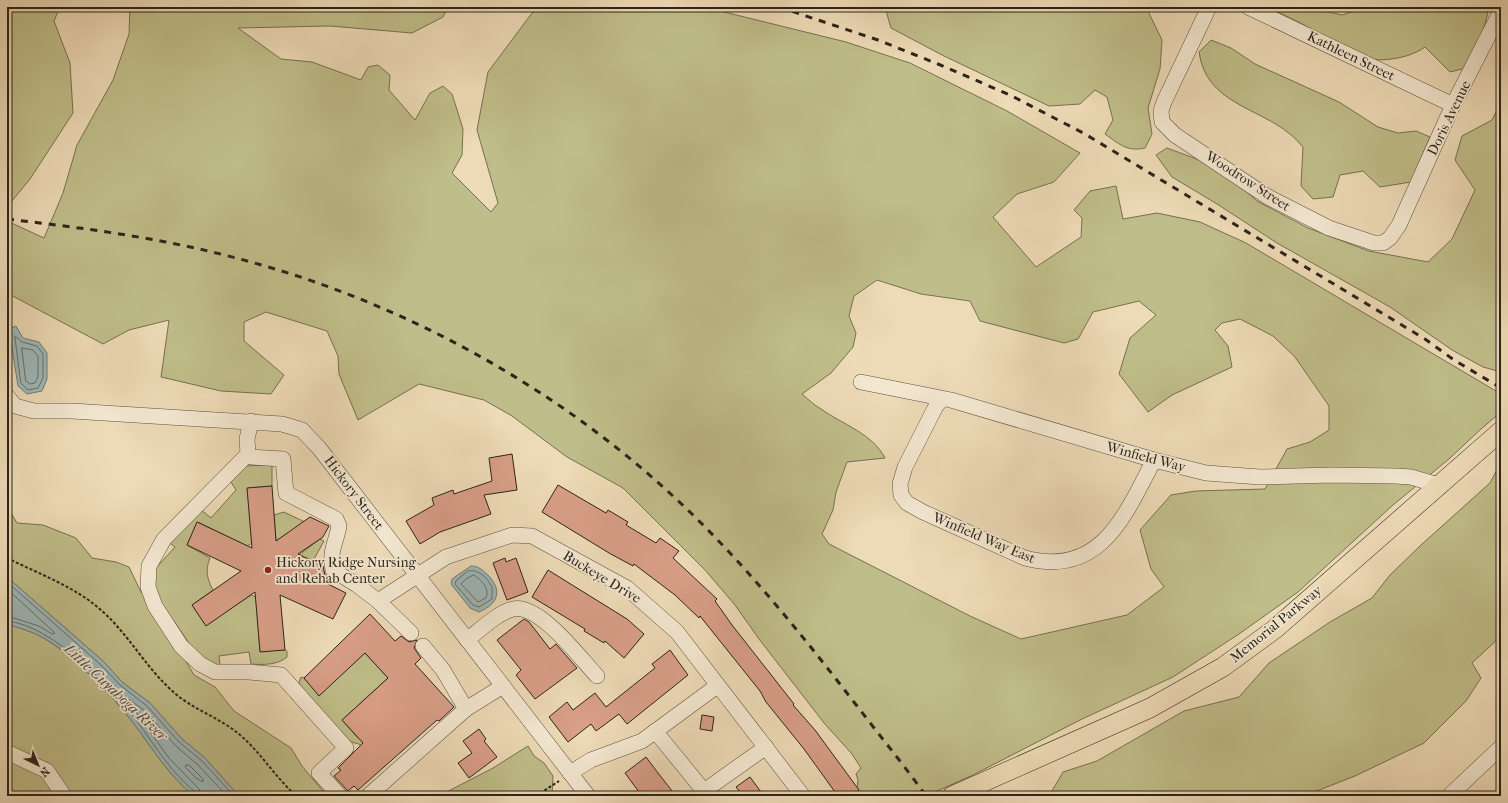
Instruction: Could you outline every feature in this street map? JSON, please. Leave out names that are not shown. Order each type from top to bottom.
[{"type":"main road","name":"Memorial Parkway","points":[[952,796],[1150,708],[1223,667],[1275,629],[1501,430]]},
{"type":"street","name":"Woodrow Street","points":[[1209,7],[1174,79],[1161,110],[1162,122],[1175,134],[1268,197],[1325,226],[1374,243],[1384,243],[1390,238],[1399,225]]},
{"type":"street","name":"Kathleen Street","points":[[1248,7],[1453,105]]},
{"type":"street","name":"Doris Avenue","points":[[1399,225],[1453,105],[1501,11]]},
{"type":"street","name":"Winfield Way","points":[[861,382],[942,399],[1154,460],[1206,473],[1227,476],[1260,477],[1331,475],[1396,476],[1411,477],[1438,485]]},
{"type":"street","name":"Hickory Street","points":[[7,396],[15,406],[34,410],[251,422],[293,426],[309,436],[588,796]]},
{"type":"street","name":"Winfield Way East","points":[[942,399],[936,406],[905,467],[900,484],[901,495],[907,503],[923,512],[1025,558],[1041,562],[1054,562],[1084,555],[1100,546],[1127,511],[1154,460]]},
{"type":"street","points":[[251,422],[247,440],[248,454],[164,538],[149,566],[148,587],[155,606],[181,646],[200,664],[215,672],[249,672],[281,675],[346,748],[319,773],[340,796]]},
{"type":"street","points":[[248,454],[251,457],[283,459],[286,493],[336,519],[339,526],[332,546],[331,562],[333,570],[357,584],[378,601],[411,633]]},
{"type":"street","name":"Buckeye Drive","points":[[378,601],[446,557],[512,535],[532,536],[632,592],[677,632],[802,796]]},
{"type":"street","points":[[467,640],[500,615],[514,609],[529,612],[548,624],[597,676]]},
{"type":"street","points":[[422,646],[443,670],[466,708]]},
{"type":"street","points":[[368,796],[466,708],[503,686]]},
{"type":"street","points":[[570,773],[591,760],[642,741],[717,686]]},
{"type":"street","points":[[655,731],[706,794],[766,747]]},
{"type":"street","points":[[1450,796],[1501,747]]},
{"type":"street","points":[[7,752],[47,771],[59,786],[64,796]]},
{"type":"path","points":[[7,558],[65,587],[102,610],[115,623],[167,686],[193,708],[231,728],[242,737],[296,796]]},
{"type":"path","points":[[536,796],[570,773]]},
{"type":"shaded area","points":[[7,7],[60,7],[54,21],[70,63],[73,113],[30,179],[12,201],[7,204]]},
{"type":"shaded area","points":[[130,7],[448,7],[443,17],[412,33],[330,26],[238,28],[281,59],[312,62],[361,80],[368,67],[378,65],[390,75],[389,90],[415,120],[430,93],[443,86],[452,94],[463,129],[462,155],[452,173],[491,212],[498,203],[477,130],[488,72],[532,13],[544,7],[704,7],[846,42],[910,63],[1007,111],[1080,153],[1054,182],[1017,194],[993,217],[1036,267],[1081,237],[1082,218],[1074,210],[1090,191],[1116,186],[1123,219],[1157,213],[1200,222],[1246,243],[1501,394],[1501,412],[1449,459],[1393,505],[1298,592],[1239,634],[1173,677],[1082,719],[973,775],[926,796],[856,796],[858,780],[856,774],[861,768],[852,754],[824,723],[759,639],[735,605],[706,571],[623,488],[567,457],[512,416],[484,400],[419,384],[358,420],[339,374],[338,356],[327,331],[266,312],[244,322],[244,341],[284,375],[271,394],[221,391],[161,377],[169,320],[129,330],[103,344],[7,293],[7,221],[44,238],[63,193],[77,145],[113,80],[129,34]],"holes":[[[877,280],[921,294],[970,301],[980,321],[1064,343],[1078,339],[1093,312],[1139,301],[1156,315],[1130,338],[1119,374],[1148,412],[1172,395],[1232,367],[1228,346],[1215,330],[1222,323],[1240,319],[1273,336],[1295,357],[1329,406],[1329,430],[1310,442],[1287,449],[1265,489],[1196,491],[1171,495],[1140,530],[1151,569],[1164,587],[1127,615],[1021,639],[970,616],[829,544],[822,534],[833,510],[836,492],[847,462],[885,458],[873,442],[813,404],[802,394],[831,373],[853,347],[856,333],[849,316],[854,296]]]},
{"type":"shaded area","points":[[808,7],[860,7],[861,11],[848,11]]},
{"type":"shaded area","points":[[885,7],[1146,7],[1162,40],[1160,69],[1148,108],[1152,134],[1145,148],[1128,148],[1119,144],[1105,134],[1113,120],[1107,97],[1095,90],[1080,104],[1049,106],[944,56],[891,28]]},
{"type":"shaded area","points":[[1266,7],[1307,7],[1342,15],[1360,9],[1358,7],[1489,7],[1480,39],[1466,68],[1450,72],[1425,47],[1417,52],[1387,60],[1366,59],[1348,54],[1313,30]]},
{"type":"shaded area","points":[[1211,40],[1231,48],[1255,64],[1339,102],[1378,127],[1398,133],[1416,131],[1430,137],[1411,182],[1380,187],[1363,171],[1340,175],[1333,197],[1313,199],[1301,186],[1303,147],[1290,134],[1277,125],[1235,102],[1222,93],[1212,83],[1204,69],[1199,52]]},
{"type":"shaded area","points":[[1501,102],[1501,372],[1483,367],[1452,350],[1390,307],[1277,243],[1172,177],[1156,155],[1167,148],[1202,161],[1230,177],[1257,201],[1308,228],[1369,251],[1428,262],[1452,239],[1475,190],[1455,160],[1462,136],[1492,120]]},
{"type":"shaded area","points":[[1501,462],[1501,636],[1472,663],[1481,678],[1466,701],[1424,743],[1355,776],[1304,796],[1049,796],[1063,772],[1097,761],[1184,711],[1239,697],[1269,663],[1330,622],[1372,598],[1390,575],[1490,483]]},
{"type":"shaded area","points":[[272,465],[272,486],[248,488],[252,543],[247,546],[198,522],[187,545],[210,558],[207,574],[213,590],[192,605],[206,625],[251,595],[256,597],[260,651],[285,650],[287,651],[287,657],[275,663],[251,664],[249,652],[219,656],[220,665],[201,661],[176,624],[158,601],[153,586],[155,569],[175,547],[167,541],[199,508],[211,518],[236,490],[231,482],[246,466]]},
{"type":"shaded area","points":[[7,506],[17,523],[43,525],[76,538],[92,558],[116,562],[129,567],[140,590],[173,639],[194,675],[215,687],[234,711],[291,748],[302,766],[327,796],[239,796],[205,758],[182,739],[150,703],[122,682],[103,661],[7,577]]},
{"type":"shaded area","points":[[284,512],[305,522],[276,541],[274,515]]},
{"type":"shaded area","points":[[320,539],[324,541],[313,561],[307,558],[301,571],[291,561]]},
{"type":"shaded area","points":[[7,624],[36,634],[49,641],[76,662],[125,712],[169,771],[194,796],[99,796],[94,793],[83,791],[80,796],[7,796]]},
{"type":"shaded area","points":[[365,653],[388,678],[342,720],[358,738],[414,686],[365,751],[359,744],[351,742],[302,690],[299,682],[301,677],[304,678],[319,695]]},
{"type":"shaded area","points":[[528,746],[534,756],[544,763],[553,776],[552,796],[439,796],[493,768]]},
{"type":"water","points":[[16,326],[23,338],[39,342],[47,353],[47,379],[42,391],[27,394],[18,386],[9,329]]},
{"type":"water","points":[[471,566],[482,570],[488,575],[496,586],[497,592],[494,601],[491,605],[479,612],[470,608],[451,584],[452,579]]},
{"type":"water","name":"Little Cuyahoga River","points":[[7,577],[103,661],[122,682],[150,703],[182,739],[205,758],[239,796],[194,796],[169,771],[125,712],[76,661],[49,641],[36,634],[7,624]]},
{"type":"building","points":[[512,454],[517,490],[484,495],[491,514],[440,532],[420,544],[406,521],[434,505],[432,498],[453,490],[454,494],[492,481],[489,458]]},
{"type":"building","points":[[558,485],[606,513],[608,510],[628,522],[626,525],[656,543],[660,538],[679,551],[673,558],[717,599],[715,601],[732,625],[794,704],[793,705],[815,730],[859,790],[852,796],[838,796],[804,749],[766,702],[760,691],[700,616],[699,618],[675,595],[634,564],[633,566],[609,553],[542,512]]},
{"type":"building","name":"Hickory Ridge Nursing and Rehab Center","points":[[272,486],[276,541],[310,517],[329,526],[323,537],[298,554],[323,566],[325,575],[322,581],[346,593],[333,619],[280,595],[285,650],[260,652],[255,592],[206,626],[192,605],[241,571],[187,545],[197,522],[252,548],[247,488]]},
{"type":"building","points":[[505,558],[506,562],[516,558],[528,592],[507,600],[493,563]]},
{"type":"building","points":[[548,570],[627,619],[644,634],[624,658],[605,641],[604,643],[584,631],[585,629],[532,597]]},
{"type":"building","points":[[370,614],[395,641],[401,636],[409,642],[417,640],[414,648],[421,658],[415,664],[454,707],[439,721],[437,720],[358,790],[354,786],[348,791],[334,776],[341,770],[338,768],[363,743],[342,720],[388,678],[365,653],[319,696],[304,678]]},
{"type":"building","points":[[524,619],[529,622],[550,649],[556,644],[577,668],[535,699],[516,675],[521,670],[497,640]]},
{"type":"building","points":[[670,650],[688,675],[627,724],[619,714],[596,731],[591,724],[568,742],[549,717],[567,702],[573,710],[595,693],[606,707],[655,668],[652,664]]},
{"type":"building","points":[[702,715],[714,717],[712,731],[700,729]]},
{"type":"building","points":[[479,729],[486,739],[484,741],[497,757],[469,778],[458,763],[472,753],[463,741]]},
{"type":"building","points":[[646,757],[676,796],[642,796],[625,773]]},
{"type":"building","points":[[750,777],[764,796],[743,796],[736,787]]},
{"type":"railway","points":[[779,7],[878,40],[938,64],[1010,95],[1085,134],[1425,339],[1454,360],[1501,388]]},
{"type":"railway","points":[[7,219],[151,239],[236,258],[299,277],[362,300],[423,327],[482,358],[539,392],[594,430],[646,472],[717,539],[799,632],[926,796]]},
{"type":"place","name":"Hickory Ridge Nursing and Rehab Center","points":[[268,570]]}]
